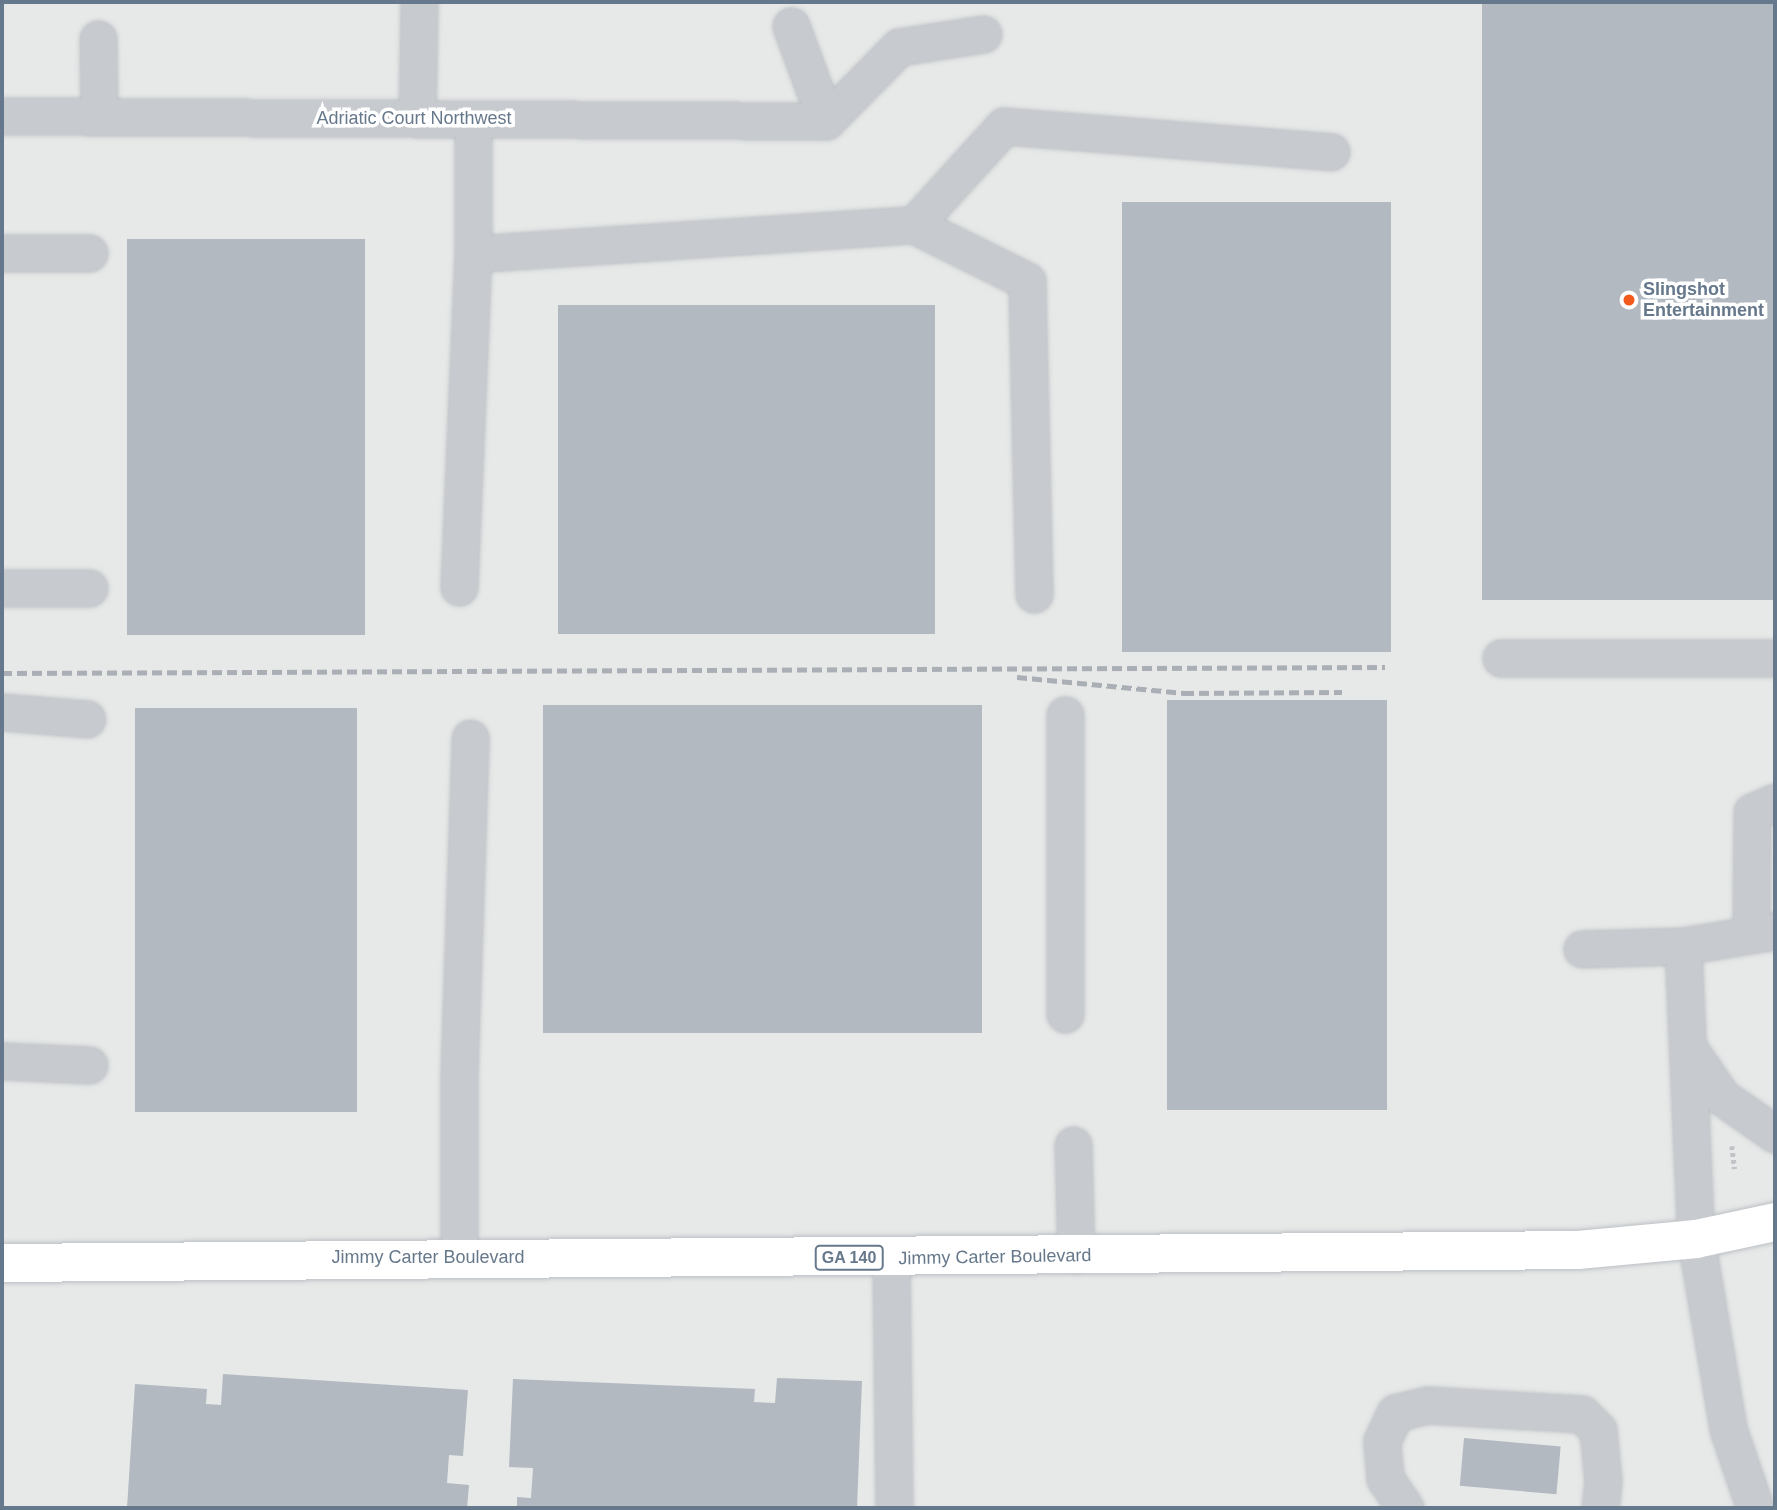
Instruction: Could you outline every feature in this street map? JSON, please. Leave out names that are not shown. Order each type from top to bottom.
[{"type":"main road","name":"Jimmy Carter Boulevard","points":[[2,1263],[459,1256],[891,1258],[1578,1250],[1696,1239],[1775,1222]]},
{"type":"street","points":[[417,118],[419,2]]},
{"type":"street","points":[[791,26],[826,121],[899,47],[983,34]]},
{"type":"street","points":[[98,39],[99,117]]},
{"type":"street","name":"Adriatic Court Northwest","points":[[2,116],[826,121]]},
{"type":"street","points":[[458,587],[473,254],[472,118]]},
{"type":"street","points":[[914,225],[1004,126],[1331,152]]},
{"type":"street","points":[[473,254],[914,225],[1027,281],[1034,594]]},
{"type":"street","points":[[2,253],[89,253]]},
{"type":"street","points":[[2,589],[89,588]]},
{"type":"street","points":[[1501,658],[1775,658]]},
{"type":"street","points":[[2,712],[87,719]]},
{"type":"street","points":[[1065,715],[1065,1014]]},
{"type":"street","points":[[459,1256],[459,1076],[470,738]]},
{"type":"street","points":[[1582,949],[1683,946],[1763,933],[1752,812],[1775,802]]},
{"type":"street","points":[[1683,946],[1696,1239],[1728,1429],[1761,1499]]},
{"type":"street","points":[[1689,1049],[1722,1097],[1775,1133]]},
{"type":"street","points":[[2,1061],[89,1065]]},
{"type":"street","points":[[1073,1145],[1076,1256]]},
{"type":"street","points":[[891,1258],[894,1508]]},
{"type":"street","points":[[1405,1508],[1385,1478],[1382,1441],[1395,1413],[1427,1405],[1582,1414],[1598,1430],[1603,1481],[1600,1508]]},
{"type":"path","points":[[1735,1142],[1731,1146],[1735,1169]]},
{"type":"shaded area","points":[[2,2],[1775,2],[1775,1508],[2,1508]]},
{"type":"building","name":"Slingshot Entertainment","points":[[1482,2],[1775,2],[1775,600],[1482,600]]},
{"type":"building","points":[[1122,202],[1391,202],[1391,652],[1122,652]]},
{"type":"building","points":[[127,239],[365,239],[365,635],[127,635]]},
{"type":"building","points":[[558,305],[935,305],[935,634],[558,634]]},
{"type":"building","points":[[1167,700],[1387,700],[1387,1110],[1167,1110]]},
{"type":"building","points":[[543,705],[982,705],[982,1033],[543,1033]]},
{"type":"building","points":[[135,708],[357,708],[357,1112],[135,1112]]},
{"type":"building","points":[[223,1374],[468,1390],[463,1456],[449,1455],[447,1483],[469,1485],[467,1508],[127,1508],[135,1384],[207,1389],[206,1404],[221,1405]]},
{"type":"building","points":[[777,1378],[862,1381],[857,1508],[517,1508],[517,1497],[531,1498],[533,1468],[509,1467],[513,1379],[755,1389],[754,1402],[775,1403]]},
{"type":"building","points":[[1464,1438],[1561,1446],[1556,1494],[1460,1486]]},
{"type":"railway","points":[[2,673],[1385,667]]},
{"type":"railway","points":[[1017,677],[1184,693],[1342,692]]},
{"type":"place","name":"Slingshot Entertainment","points":[[1629,300]]}]
